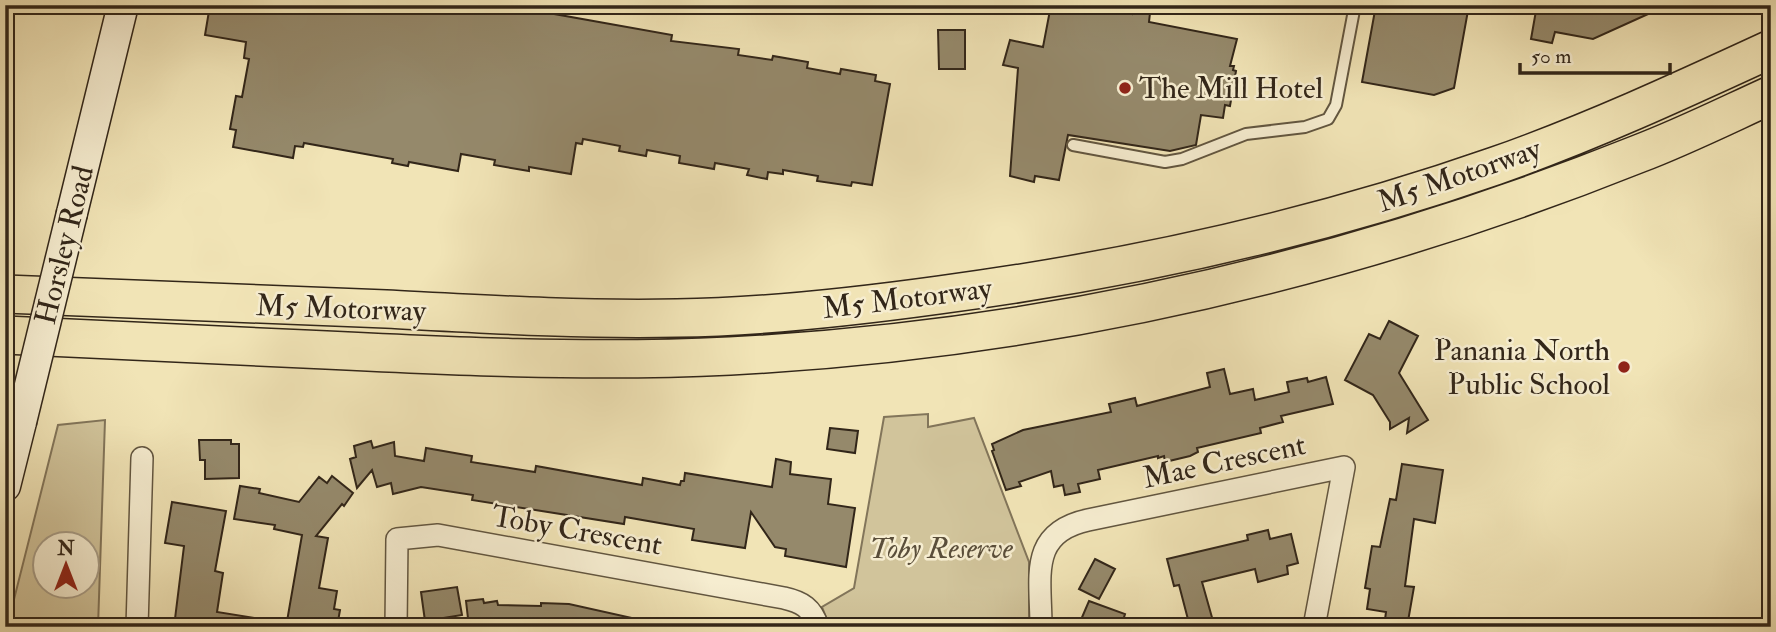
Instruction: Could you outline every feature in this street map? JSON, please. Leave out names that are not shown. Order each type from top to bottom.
[{"type":"highway","name":"M5 Motorway","points":[[5,294],[513,315],[678,318],[841,308],[1000,287],[1133,264],[1233,242],[1380,203],[1496,165],[1654,104],[1771,49]]},
{"type":"highway","name":"M5 Motorway","points":[[5,335],[541,360],[731,356],[953,336],[1052,321],[1172,298],[1270,275],[1378,245],[1487,210],[1640,154],[1771,95]]},
{"type":"main road","name":"Horsley Road","points":[[5,485],[123,5]]},
{"type":"street","points":[[137,627],[142,458]]},
{"type":"street","name":"Mae Crescent","points":[[1041,627],[1044,550],[1051,537],[1061,528],[1080,521],[1343,467],[1314,627]]},
{"type":"street","name":"Toby Crescent","points":[[396,627],[397,540],[438,536],[799,601],[808,607],[818,627]]},
{"type":"lane","points":[[1073,145],[1165,162],[1182,159],[1246,134],[1305,127],[1328,119],[1336,105],[1355,5]]},
{"type":"green space","name":"Toby Reserve","points":[[928,414],[928,427],[974,418],[1029,562],[1029,627],[830,627],[822,607],[854,588],[884,417]]},
{"type":"green space","points":[[105,420],[101,530],[32,530],[32,600],[99,600],[98,627],[7,627],[58,425]]},
{"type":"building","points":[[210,5],[480,5],[525,13],[526,9],[672,35],[671,41],[739,49],[738,55],[772,60],[773,56],[808,62],[807,68],[840,74],[841,69],[876,75],[875,81],[890,84],[872,185],[852,182],[851,186],[817,181],[818,176],[783,170],[783,174],[768,172],[767,179],[747,175],[749,169],[715,163],[714,169],[679,163],[680,156],[647,150],[646,156],[619,151],[620,146],[583,139],[582,144],[576,143],[571,174],[494,165],[495,160],[461,154],[458,171],[409,162],[408,166],[392,163],[393,159],[304,143],[303,147],[295,146],[293,158],[233,147],[236,130],[230,129],[236,96],[242,97],[249,59],[244,58],[246,42],[205,35]]},
{"type":"building","name":"The Mill Hotel","points":[[1051,5],[1090,5],[1132,14],[1132,11],[1150,13],[1149,22],[1237,39],[1230,66],[1234,66],[1233,70],[1236,71],[1230,106],[1225,105],[1223,118],[1201,115],[1196,145],[1170,151],[1068,135],[1059,180],[1035,176],[1034,182],[1010,176],[1018,68],[1003,65],[1010,40],[1043,47]]},
{"type":"building","points":[[1376,5],[1469,5],[1454,88],[1434,95],[1362,82]]},
{"type":"building","points":[[1537,5],[1668,5],[1593,39],[1555,32],[1552,43],[1531,39]]},
{"type":"building","points":[[938,30],[965,30],[965,69],[939,69]]},
{"type":"building","points":[[1389,321],[1418,336],[1399,373],[1428,420],[1407,433],[1409,418],[1390,429],[1390,422],[1373,395],[1345,380],[1369,334],[1380,339]]},
{"type":"building","points":[[1224,369],[1230,394],[1253,389],[1255,400],[1289,392],[1287,382],[1307,378],[1308,382],[1326,377],[1333,404],[1281,416],[1283,422],[1260,428],[1261,433],[1197,448],[1198,452],[1190,456],[1165,462],[1164,456],[1158,456],[1098,470],[1100,479],[1078,484],[1080,492],[1065,495],[1063,485],[1054,487],[1051,471],[1019,482],[1021,486],[1006,490],[992,444],[1023,430],[1111,412],[1109,404],[1135,398],[1137,406],[1210,387],[1207,373]]},
{"type":"building","points":[[830,428],[858,431],[855,453],[827,449]]},
{"type":"building","points":[[199,440],[231,440],[231,444],[239,444],[239,478],[205,479],[205,460],[200,460]]},
{"type":"building","points":[[371,441],[373,448],[394,442],[395,456],[424,461],[426,448],[472,456],[471,462],[535,472],[536,466],[642,485],[643,478],[680,485],[681,481],[684,481],[685,473],[772,487],[776,459],[791,462],[790,474],[831,479],[828,504],[855,508],[846,567],[785,556],[786,549],[775,547],[751,512],[745,548],[692,540],[694,529],[625,517],[624,524],[472,500],[473,495],[421,487],[393,494],[391,483],[377,487],[372,470],[357,488],[350,459],[356,457],[354,446]]},
{"type":"building","points":[[1402,464],[1443,470],[1435,523],[1414,519],[1405,586],[1414,587],[1407,627],[1384,627],[1386,612],[1367,609],[1370,589],[1365,588],[1372,546],[1380,547],[1390,499],[1396,500]]},
{"type":"building","points":[[332,476],[353,493],[316,536],[328,538],[319,588],[337,591],[334,609],[340,610],[337,627],[286,627],[302,535],[274,529],[275,525],[234,519],[240,486],[260,489],[259,493],[299,502],[319,477],[327,483]]},
{"type":"building","points":[[172,502],[226,511],[215,571],[223,573],[217,612],[255,618],[255,627],[174,627],[184,546],[165,543]]},
{"type":"building","points":[[1268,530],[1270,539],[1291,534],[1298,563],[1287,566],[1288,574],[1258,582],[1255,569],[1202,582],[1213,621],[1190,627],[1179,585],[1174,586],[1167,559],[1248,540],[1247,535]]},
{"type":"building","points":[[1095,559],[1115,569],[1099,599],[1079,589]]},
{"type":"building","points":[[457,587],[462,615],[425,621],[421,592]]},
{"type":"building","points":[[483,599],[484,603],[497,601],[498,605],[569,604],[641,620],[641,627],[469,627],[466,601]]},
{"type":"building","points":[[1089,601],[1125,614],[1121,627],[1092,627],[1080,622]]},
{"type":"place","name":"The Mill Hotel","points":[[1125,88]]},
{"type":"place","name":"Panania North Public School","points":[[1624,367]]}]
